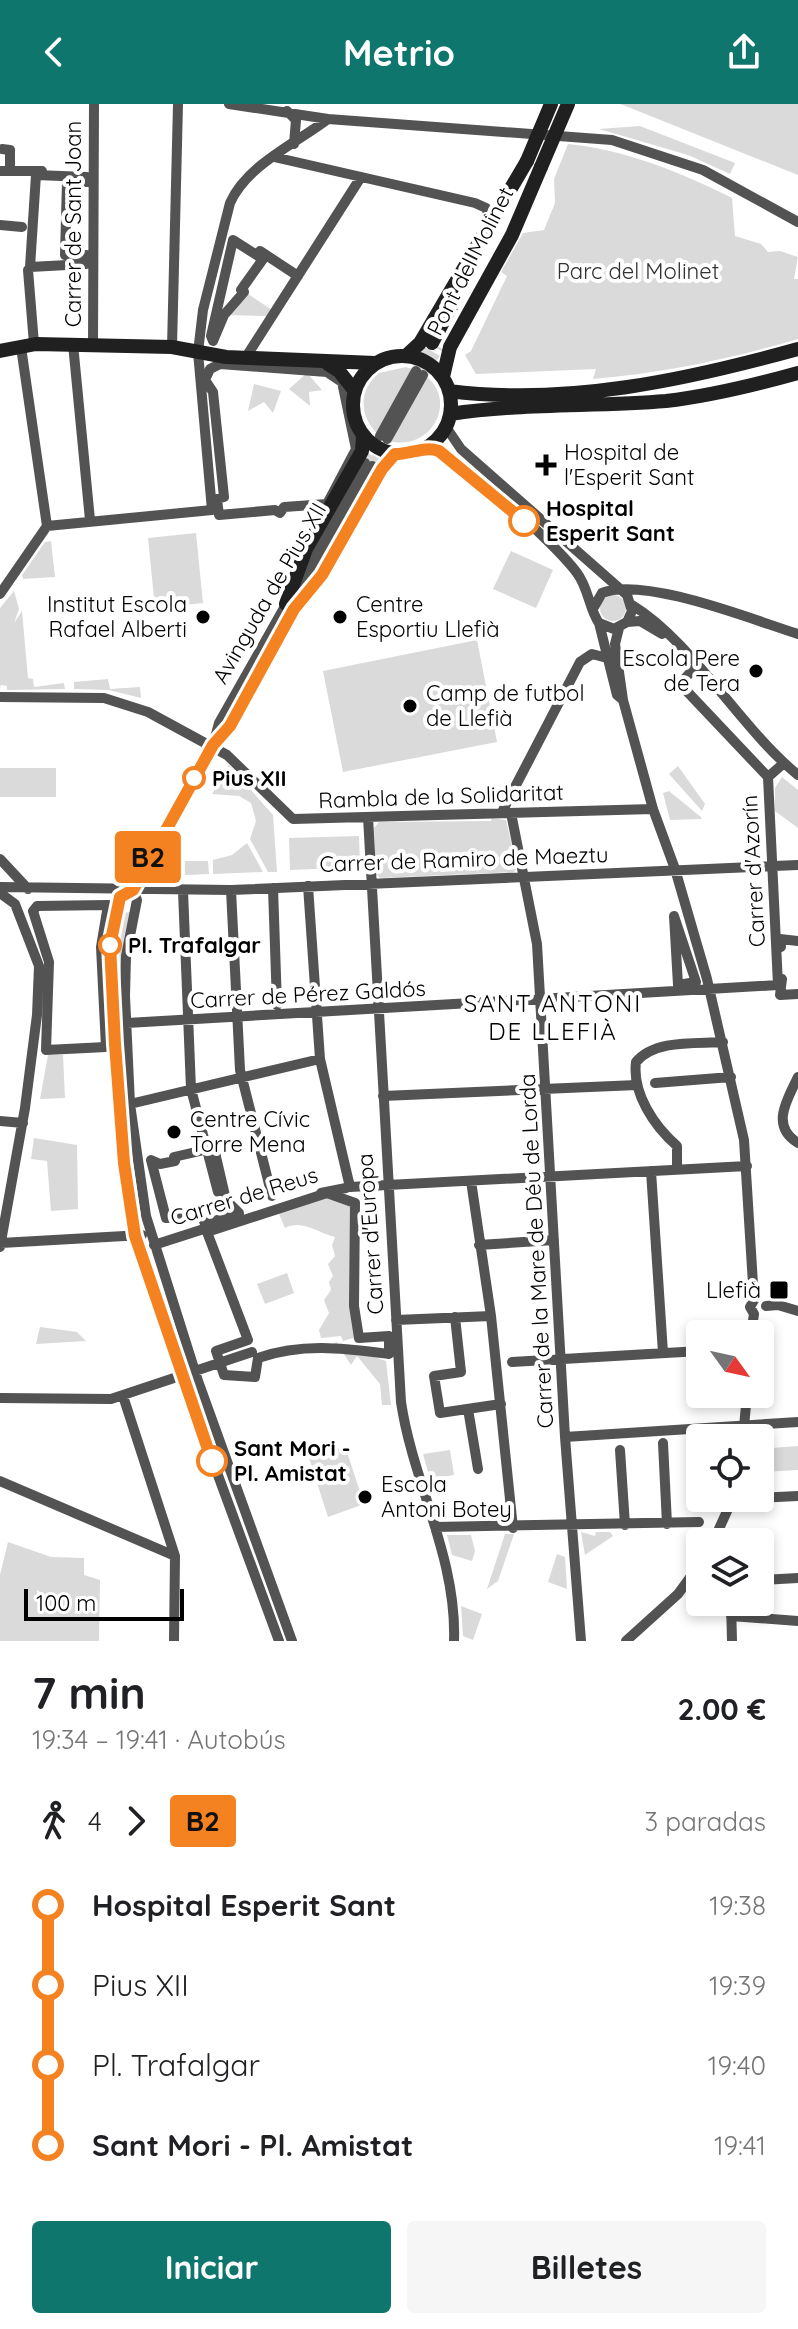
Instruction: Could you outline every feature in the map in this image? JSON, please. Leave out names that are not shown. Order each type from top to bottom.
[{"type":"street","name":"Carrer de Sant Joan","points":[[93,345],[90,175],[94,104]]},
{"type":"street","points":[[172,347],[178,104]]},
{"type":"street","points":[[229,104],[328,119],[612,140],[703,170],[798,222]]},
{"type":"street","name":"Pont del Molinet","points":[[443,377],[450,347],[512,235],[551,104]]},
{"type":"street","name":"Pont del Molinet","points":[[436,345],[568,104]]},
{"type":"street","points":[[287,111],[296,120],[291,161]]},
{"type":"street","points":[[47,526],[212,510],[198,352],[203,310],[230,203],[237,187],[328,119]]},
{"type":"street","points":[[2,149],[10,150],[5,171],[90,175]]},
{"type":"street","points":[[274,157],[475,203],[486,208],[491,220]]},
{"type":"street","name":"Pont del Molinet","points":[[407,355],[420,343],[491,220],[534,164]]},
{"type":"street","points":[[36,175],[90,175],[87,182],[67,182],[65,255],[86,255],[86,264],[30,267],[36,175]]},
{"type":"street","points":[[246,357],[361,177]]},
{"type":"street","points":[[0,225],[22,227]]},
{"type":"street","points":[[229,231],[298,276]]},
{"type":"street","points":[[233,240],[263,259],[241,290],[244,292],[228,307],[211,340],[233,240]]},
{"type":"street","points":[[0,594],[47,526],[28,345],[28,270]]},
{"type":"street","points":[[73,344],[90,520]]},
{"type":"street","points":[[0,351],[28,345],[172,347],[328,364],[375,363],[407,355],[433,366],[443,377],[449,391],[448,420],[461,449],[617,590],[627,595],[632,605],[655,620],[798,775]]},
{"type":"street","points":[[449,391],[482,395],[630,387],[717,371],[798,349]]},
{"type":"street","points":[[290,606],[306,549],[362,451],[363,437],[352,407],[354,390],[375,363]]},
{"type":"street","points":[[220,364],[265,367],[327,372],[337,377],[346,391],[347,416],[356,442],[355,455],[327,504],[284,507],[280,513],[275,510],[219,515],[217,499],[224,497],[213,392],[205,383],[206,375],[220,364]]},
{"type":"street","points":[[328,364],[339,371],[354,390]]},
{"type":"street","points":[[384,437],[420,373]]},
{"type":"street","points":[[363,437],[383,451],[412,454],[428,447],[448,420],[483,409],[667,401],[736,389],[798,373]]},
{"type":"street","points":[[428,447],[452,459],[566,559],[581,579],[594,607],[617,695],[623,700]]},
{"type":"street","points":[[290,606],[322,575],[382,469],[395,454]]},
{"type":"street","name":"Avinguda de Pius XII","points":[[279,1641],[181,1376],[135,1236],[123,1154],[110,945],[120,897],[133,890],[213,745],[230,726],[290,606],[368,464]]},
{"type":"street","points":[[581,579],[584,557]]},
{"type":"street","points":[[594,607],[602,593],[617,590],[662,593],[798,634]]},
{"type":"street","points":[[632,605],[615,644],[623,700],[653,809],[675,869],[731,1077],[747,1166],[754,1300],[750,1307],[753,1320]]},
{"type":"street","points":[[599,623],[609,628],[640,621],[674,642]]},
{"type":"street","points":[[507,813],[580,662],[592,654],[607,658]]},
{"type":"street","points":[[696,666],[680,684],[768,777]]},
{"type":"street","name":"Rambla de la Solidaritat","points":[[0,697],[120,701],[213,745],[252,776],[281,811],[293,819],[653,809]]},
{"type":"street","name":"Carrer d'Azorín","points":[[778,985],[768,777],[784,763]]},
{"type":"street","name":"Carrer de la Mare de Déu de Lorda","points":[[507,813],[537,944],[563,1359],[565,1437],[581,1641]]},
{"type":"street","name":"Carrer d'Europa","points":[[368,817],[386,1184],[407,1443],[449,1571],[454,1641]]},
{"type":"street","points":[[0,859],[28,889],[15,904]]},
{"type":"street","name":"Carrer de Ramiro de Maeztu","points":[[0,887],[231,890],[798,865]]},
{"type":"street","points":[[308,886],[320,1059],[348,1187]]},
{"type":"street","points":[[273,888],[277,1005]]},
{"type":"street","points":[[133,890],[137,900],[126,956],[130,1104],[150,1234],[194,1372],[292,1641]]},
{"type":"street","points":[[231,890],[235,1017],[242,1076],[272,1196]]},
{"type":"street","points":[[183,891],[191,1089],[218,1192]]},
{"type":"street","points":[[0,893],[15,904],[39,966],[37,1015],[23,1123],[5,1196],[0,1245],[150,1234]]},
{"type":"street","points":[[108,905],[101,947],[106,1047],[46,1050],[49,962],[33,911],[37,906],[108,905]]},
{"type":"street","points":[[674,916],[696,982],[678,985],[675,943],[674,916]]},
{"type":"street","points":[[798,944],[780,939],[780,995],[798,994]]},
{"type":"street","name":"Carrer de Pérez Galdós","points":[[127,1023],[778,985]]},
{"type":"street","points":[[677,1169],[677,1146],[654,1121],[636,1062],[647,1052],[665,1046],[723,1042]]},
{"type":"street","points":[[130,1104],[320,1059]]},
{"type":"street","points":[[383,1096],[731,1077]]},
{"type":"street","points":[[798,1077],[782,1114],[783,1126],[798,1143]]},
{"type":"street","points":[[0,1121],[23,1123]]},
{"type":"street","points":[[213,1144],[226,1200],[239,1213],[205,1224],[202,1216],[166,1218],[151,1160],[160,1164],[175,1161],[174,1157],[200,1151],[199,1147],[207,1145],[213,1144]]},
{"type":"street","name":"Carrer de Reus","points":[[154,1245],[348,1187],[747,1166]]},
{"type":"street","points":[[651,1171],[663,1353]]},
{"type":"street","points":[[471,1181],[491,1316],[513,1528]]},
{"type":"street","points":[[327,1193],[355,1203],[354,1306],[359,1338],[389,1336],[389,1354],[316,1346],[316,1349],[296,1347],[280,1356],[258,1358],[255,1377],[224,1375],[220,1363],[216,1351],[248,1340],[207,1232],[327,1193]]},
{"type":"street","points":[[479,1245],[554,1240]]},
{"type":"street","points":[[754,1300],[761,1300],[766,1306]]},
{"type":"street","points":[[766,1306],[778,1305],[798,1311]]},
{"type":"street","points":[[754,1314],[762,1313],[766,1306]]},
{"type":"street","points":[[396,1320],[491,1316]]},
{"type":"street","points":[[455,1317],[461,1372],[434,1376],[440,1413],[501,1404]]},
{"type":"street","points":[[0,1398],[111,1399],[252,1352]]},
{"type":"street","points":[[512,1362],[686,1352]]},
{"type":"street","points":[[123,1396],[175,1556],[174,1641]]},
{"type":"street","points":[[468,1409],[478,1469]]},
{"type":"street","points":[[762,1424],[798,1422]]},
{"type":"street","points":[[565,1437],[686,1429]]},
{"type":"street","points":[[663,1443],[670,1524]]},
{"type":"street","points":[[620,1450],[625,1525]]},
{"type":"street","points":[[0,1481],[175,1556]]},
{"type":"street","points":[[774,1497],[798,1496]]},
{"type":"street","points":[[435,1527],[513,1528],[699,1522]]},
{"type":"street","points":[[774,1579],[798,1578]]},
{"type":"street","points":[[626,1641],[686,1589]]},
{"type":"street","points":[[732,1641],[731,1616],[798,1621]]},
{"type":"green space","points":[[620,104],[798,104],[798,175],[623,105]]},
{"type":"green space","points":[[640,126],[735,163],[730,174],[688,155],[599,129]]},
{"type":"green space","name":"Parc del Molinet","points":[[568,144],[610,151],[652,164],[732,198],[735,236],[761,244],[768,252],[780,251],[798,257],[794,279],[798,279],[798,339],[697,364],[593,379],[596,369],[476,374],[465,355],[471,351],[507,276],[501,272],[523,233],[544,230],[555,203],[554,179]]},
{"type":"green space","points":[[245,292],[272,310],[267,316],[224,315]]},
{"type":"green space","points":[[406,367],[415,370],[378,434],[364,411],[367,387],[379,373]]},
{"type":"green space","points":[[307,373],[322,390],[309,392],[310,406],[289,389]]},
{"type":"green space","points":[[426,376],[436,387],[440,399],[435,423],[417,439],[390,441]]},
{"type":"green space","points":[[254,384],[281,391],[273,413],[264,402],[248,411]]},
{"type":"green space","points":[[196,533],[203,603],[155,608],[148,538]]},
{"type":"green space","points":[[51,541],[55,577],[23,579],[22,575],[45,542]]},
{"type":"green space","points":[[511,551],[553,570],[536,608],[493,589]]},
{"type":"green space","points":[[14,591],[19,609],[14,623],[22,611],[28,678],[33,679],[34,687],[64,683],[65,689],[7,690],[7,686],[1,685],[0,688],[0,608]]},
{"type":"green space","points":[[613,595],[622,599],[626,608],[622,617],[613,621],[604,617],[600,608],[604,599]]},
{"type":"green space","name":"Camp de futbol de Llefià","points":[[477,640],[497,742],[343,772],[323,671]]},
{"type":"green space","points":[[108,679],[110,689],[140,687],[141,698],[109,690],[74,689],[74,682]]},
{"type":"green space","points":[[229,765],[273,815],[277,872],[268,872],[250,839],[256,821],[251,803],[239,796],[212,794]]},
{"type":"green space","points":[[678,766],[705,804],[702,811],[669,774]]},
{"type":"green space","points":[[0,768],[56,768],[56,797],[0,797]]},
{"type":"green space","points":[[782,777],[798,790],[798,828],[775,811],[775,788]]},
{"type":"green space","points":[[669,791],[702,818],[670,820],[663,793]]},
{"type":"green space","points":[[492,818],[506,820],[517,867],[514,872],[380,878],[376,874],[374,828],[379,822],[491,821]]},
{"type":"green space","points":[[359,836],[360,867],[290,870],[289,838]]},
{"type":"green space","points":[[247,843],[263,872],[213,874],[213,860],[232,855]]},
{"type":"green space","points":[[175,861],[208,861],[209,874],[166,876]]},
{"type":"green space","points":[[131,912],[121,974],[123,1040],[119,1041],[115,962],[121,913]]},
{"type":"green space","points":[[48,1055],[63,1055],[65,1098],[40,1099]]},
{"type":"green space","points":[[34,1138],[77,1145],[78,1209],[51,1211],[47,1161],[31,1159]]},
{"type":"green space","points":[[327,1193],[355,1203],[359,1341],[355,1342],[353,1338],[343,1341],[341,1336],[321,1338],[319,1330],[329,1313],[324,1300],[331,1290],[329,1282],[333,1276],[328,1264],[335,1256],[332,1245],[335,1237],[304,1226],[285,1228],[277,1209]]},
{"type":"green space","points":[[287,1273],[294,1293],[265,1304],[257,1284]]},
{"type":"green space","points":[[40,1327],[77,1332],[86,1341],[36,1344]]},
{"type":"green space","points":[[337,1342],[339,1347],[349,1344],[351,1349],[386,1361],[391,1405],[382,1405],[380,1384],[357,1356],[351,1365],[342,1351],[327,1346]]},
{"type":"green space","points":[[345,1446],[364,1504],[328,1517],[309,1458]]},
{"type":"green space","points":[[798,1446],[798,1470],[774,1471],[774,1448]]},
{"type":"green space","points":[[450,1450],[454,1475],[430,1479],[423,1454]]},
{"type":"green space","points":[[581,1532],[595,1536],[596,1532],[610,1532],[613,1536],[585,1555]]},
{"type":"green space","points":[[505,1534],[514,1534],[498,1581],[487,1589]]},
{"type":"green space","points":[[447,1535],[471,1535],[475,1551],[472,1561],[452,1555]]},
{"type":"green space","points":[[8,1542],[51,1557],[84,1558],[84,1575],[100,1580],[99,1641],[0,1641],[0,1575]]},
{"type":"green space","points":[[557,1554],[565,1557],[567,1589],[548,1582]]},
{"type":"green space","points":[[461,1606],[482,1614],[473,1640],[463,1636]]},
{"type":"tunnel","points":[[416,371],[432,343]]},
{"type":"tunnel","points":[[423,375],[439,347]]},
{"type":"tunnel","points":[[365,463],[380,436]]},
{"type":"tunnel","points":[[372,466],[387,439]]},
{"type":"bus line","name":"B2","points":[[212,1461],[135,1236],[124,1163],[115,1044],[110,945],[116,908],[120,897],[133,890],[145,862],[213,745],[230,726],[294,609],[322,575],[382,469],[395,454],[412,454],[428,447],[439,451],[524,521]]},
{"type":"place","name":"Hospital de l'Esperit Sant","points":[[546,465]]},
{"type":"place","name":"Hospital Esperit Sant","points":[[524,521]]},
{"type":"place","name":"Institut Escola Rafael Alberti","points":[[203,617]]},
{"type":"place","name":"Centre Esportiu Llefià","points":[[340,617]]},
{"type":"place","name":"Escola Pere de Tera","points":[[756,671]]},
{"type":"place","name":"Camp de futbol de Llefià","points":[[410,706]]},
{"type":"place","name":"Pius XII","points":[[194,778]]},
{"type":"place","name":"Pl. Trafalgar","points":[[110,945]]},
{"type":"place","name":"Centre Cívic Torre Mena","points":[[174,1132]]},
{"type":"place","name":"Llefià","points":[[779,1290]]},
{"type":"place","name":"Sant Mori - Pl. Amistat","points":[[212,1461]]},
{"type":"place","name":"Escola Antoni Botey","points":[[365,1497]]},
{"type":"district","name":"SANT ANTONI DE LLEFIÀ","points":[[553,1018]]}]
